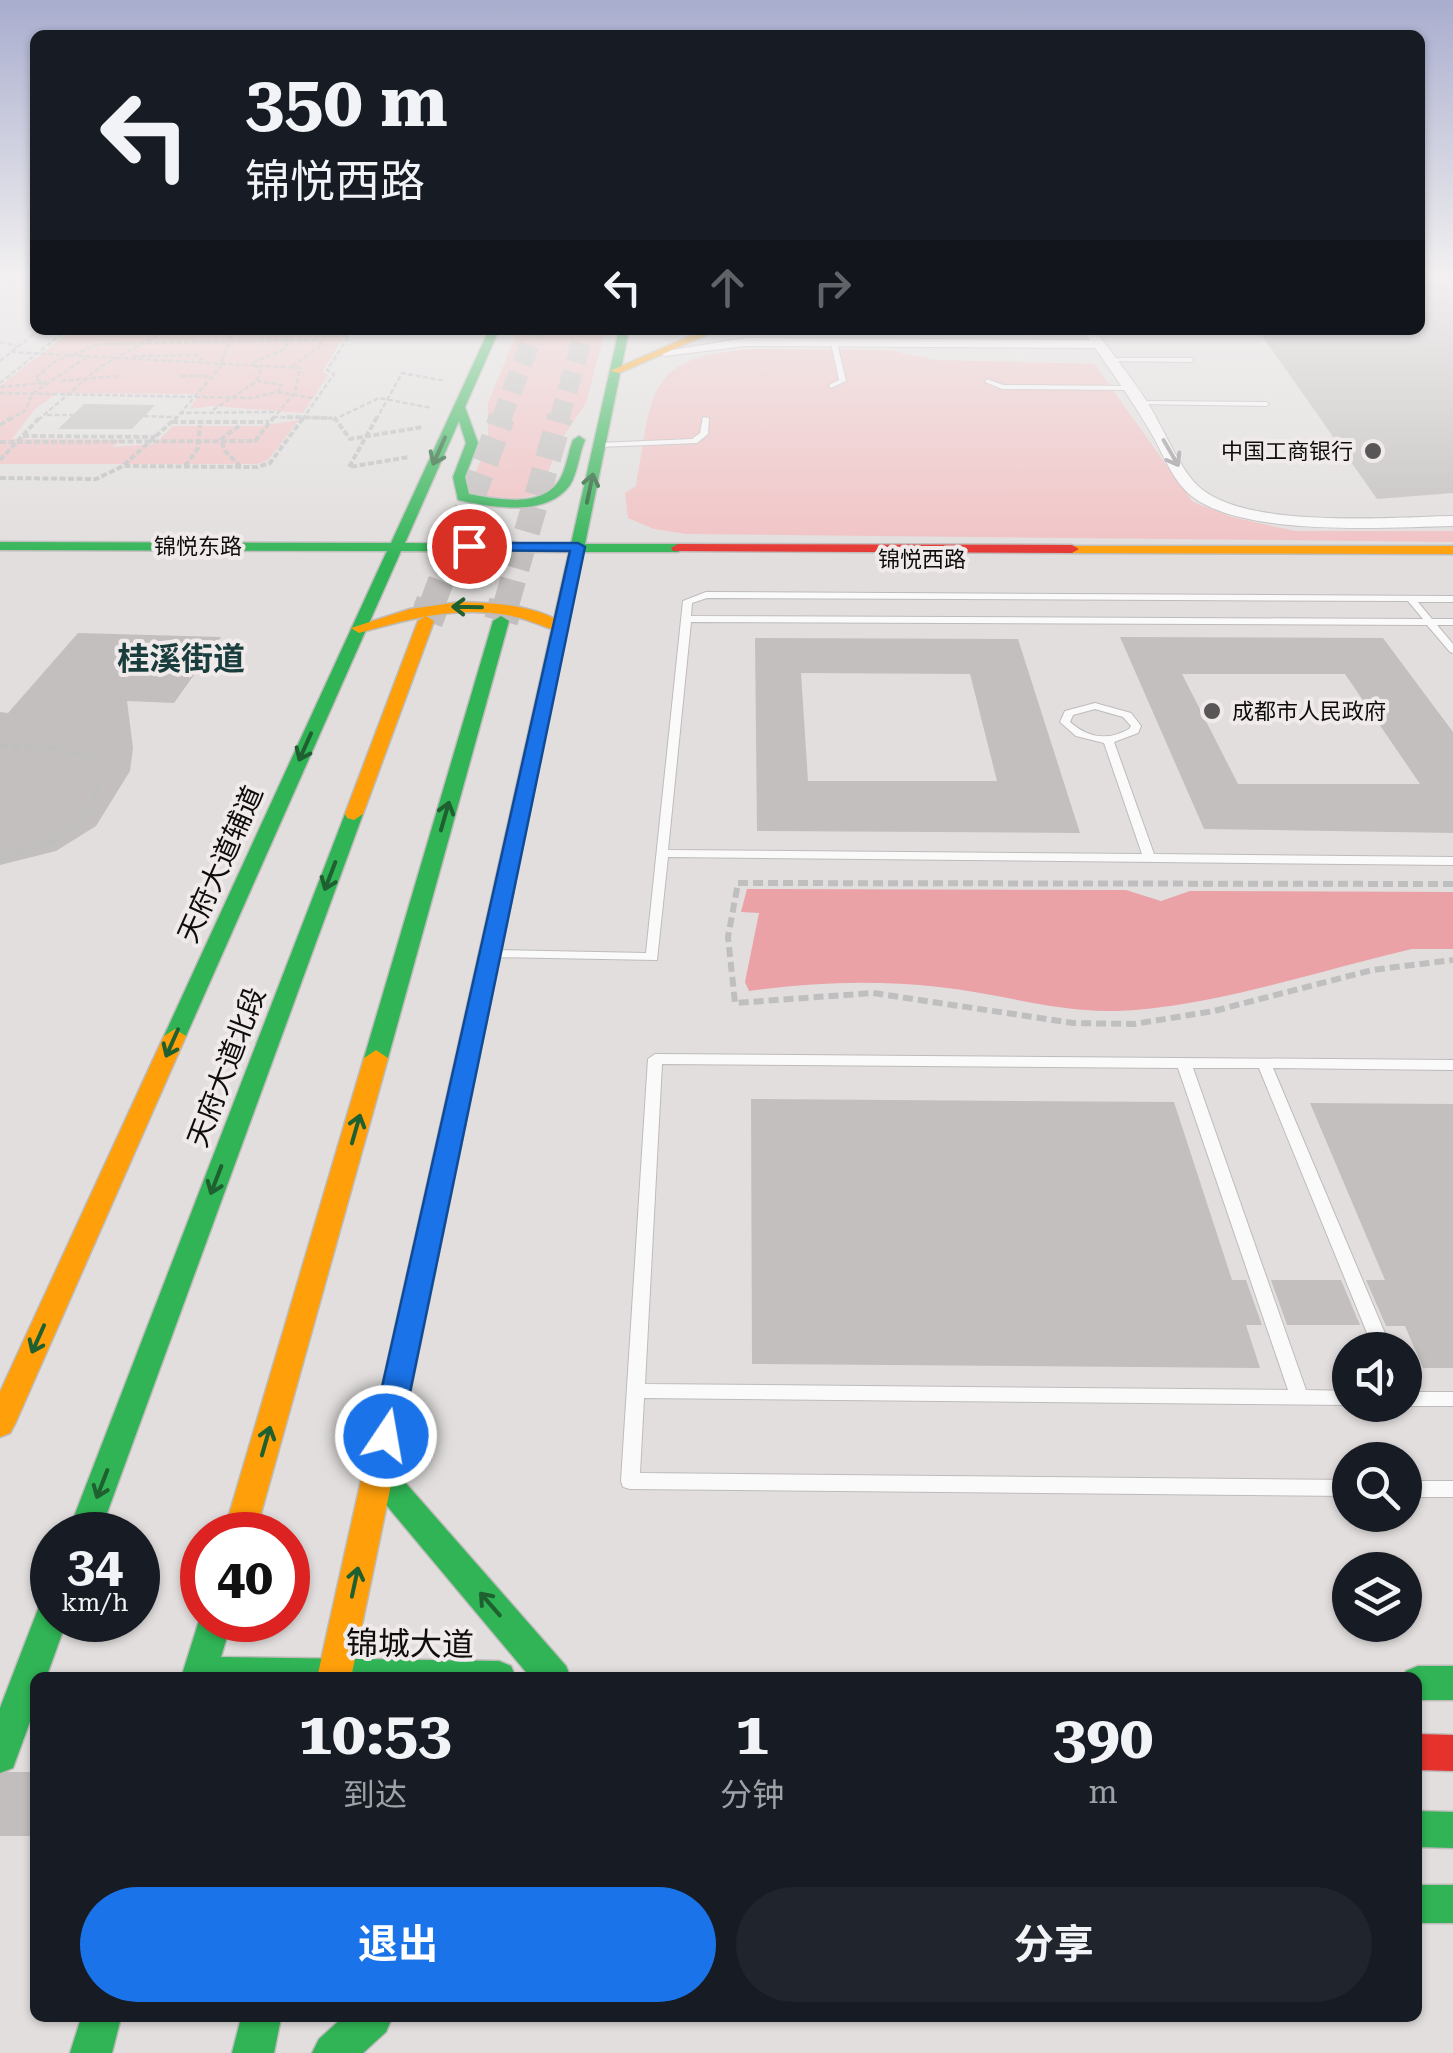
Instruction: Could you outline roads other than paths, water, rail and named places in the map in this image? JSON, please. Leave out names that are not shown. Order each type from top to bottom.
[{"type":"street","name":"天府大道辅道","points":[[0,1424],[475,371]]},
{"type":"street","points":[[335,1672],[615,371]]},
{"type":"street","points":[[1117,371],[1142,403],[1191,488],[1217,502],[1292,519],[1453,521]]},
{"type":"street","points":[[459,406],[472,443],[458,490],[463,497],[504,502],[525,502],[560,490],[576,443],[608,407]]},
{"type":"street","name":"锦悦东路","points":[[0,546],[394,551]]},
{"type":"street","name":"锦悦西路","points":[[576,552],[1453,550]]},
{"type":"street","name":"锦悦东路","points":[[0,555],[394,551]]},
{"type":"street","name":"锦悦西路","points":[[394,551],[1453,560]]},
{"type":"street","points":[[360,628],[412,610],[447,606],[513,609],[538,614],[560,627]]},
{"type":"street","name":"天府大道北段","points":[[92,1512],[426,620]]},
{"type":"street","points":[[246,1512],[501,621]]},
{"type":"street","points":[[378,1473],[549,1672]]},
{"type":"street","points":[[0,1670],[32,1670],[42,1642]]},
{"type":"street","points":[[200,1672],[209,1642]]},
{"type":"street","points":[[0,1755],[30,1675]]},
{"type":"street","points":[[1422,1683],[1453,1683]]},
{"type":"street","points":[[1422,1752],[1453,1753]]},
{"type":"street","points":[[1422,1829],[1453,1830]]},
{"type":"street","points":[[1422,1904],[1453,1904]]},
{"type":"street","points":[[91,2053],[100,2022]]},
{"type":"street","points":[[253,2053],[260,2022]]},
{"type":"street","points":[[333,2053],[368,2022]]},
{"type":"lane","points":[[831,386],[843,382],[840,371]]},
{"type":"lane","points":[[987,381],[1002,387],[1130,388]]},
{"type":"lane","points":[[1142,403],[1266,404]]},
{"type":"lane","points":[[599,445],[694,441],[704,434],[705,418]]},
{"type":"lane","points":[[490,954],[652,958],[688,601],[706,595],[1453,599]]},
{"type":"lane","points":[[1008,596],[1016,620]]},
{"type":"lane","points":[[1092,597],[1102,621]]},
{"type":"lane","points":[[1410,598],[1453,650]]},
{"type":"lane","points":[[686,619],[1453,622]]},
{"type":"lane","points":[[1095,706],[1118,710],[1133,720],[1136,726],[1128,736],[1108,740],[1076,732],[1065,722],[1066,717],[1076,709],[1095,706]]},
{"type":"lane","points":[[1108,740],[1149,858]]},
{"type":"lane","points":[[662,853],[1453,862]]},
{"type":"lane","points":[[1332,1488],[630,1481],[655,1059],[1453,1065]]},
{"type":"lane","points":[[1184,1062],[1300,1398]]},
{"type":"lane","points":[[1264,1063],[1376,1332]]},
{"type":"lane","points":[[634,1392],[1332,1398]]},
{"type":"lane","points":[[1422,1399],[1453,1399]]},
{"type":"lane","points":[[1422,1489],[1453,1489]]},
{"type":"tunnel","points":[[501,420],[520,371]]},
{"type":"tunnel","points":[[559,420],[573,371]]},
{"type":"tunnel","points":[[432,605],[502,417]]},
{"type":"tunnel","points":[[506,605],[560,417]]},
{"type":"tunnel","points":[[426,621],[433,602]]},
{"type":"tunnel","points":[[501,621],[506,602]]},
{"type":"tunnel","points":[[0,1804],[30,1804]]},
{"type":"place","name":"中国工商银行","points":[[1373,451]]},
{"type":"place","name":"成都市人民政府","points":[[1212,711]]},
{"type":"district","name":"桂溪街道","points":[[181,659]]}]
